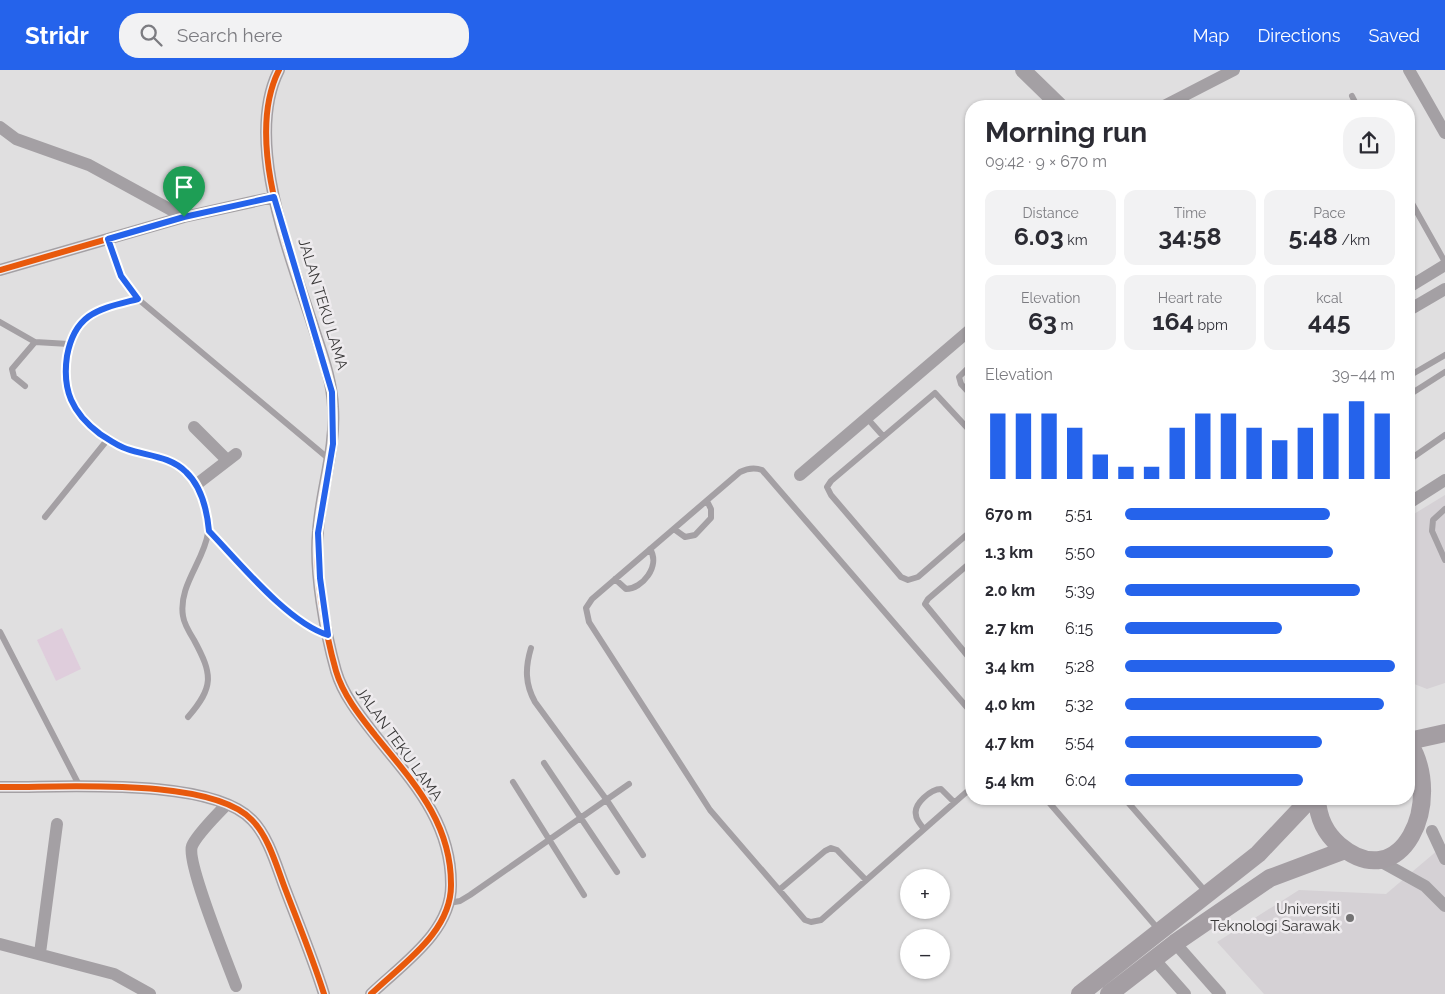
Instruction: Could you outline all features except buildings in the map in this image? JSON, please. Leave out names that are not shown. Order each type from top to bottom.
[{"type":"main road","points":[[1415,740],[1445,733]]},
{"type":"main road","points":[[1415,747],[1424,754],[1436,772],[1438,779]]},
{"type":"main road","points":[[1080,994],[1258,854],[1304,805]]},
{"type":"main road","points":[[1317,805],[1323,825],[1332,839],[1345,850],[1361,857],[1378,860],[1399,857],[1417,847],[1432,831],[1439,813]]},
{"type":"main road","points":[[1109,994],[1175,943],[1270,878],[1345,850]]},
{"type":"street","name":"JALAN TEKU LAMA","points":[[279,70],[270,93],[266,124],[274,197],[332,392],[333,444],[318,533],[320,578],[328,635],[337,673],[350,701],[433,810],[444,833],[452,885],[449,903],[442,920],[426,942],[370,994]]},
{"type":"street","points":[[1022,70],[1054,100]]},
{"type":"street","points":[[1176,100],[1234,70]]},
{"type":"street","points":[[1409,70],[1445,133]]},
{"type":"street","points":[[0,127],[16,139],[89,164],[184,217]]},
{"type":"street","points":[[0,270],[184,217],[274,197]]},
{"type":"street","points":[[1415,283],[1445,264]]},
{"type":"street","points":[[1415,306],[1445,289]]},
{"type":"street","points":[[800,475],[965,334]]},
{"type":"street","points":[[194,428],[232,457],[197,484]]},
{"type":"street","points":[[1415,499],[1445,480]]},
{"type":"street","points":[[0,787],[79,785],[138,788],[201,796],[226,804],[251,819],[262,835],[281,878],[324,994]]},
{"type":"street","points":[[226,804],[195,842],[191,852],[197,877],[236,986]]},
{"type":"street","points":[[40,953],[57,824]]},
{"type":"street","points":[[1432,831],[1445,859]]},
{"type":"street","points":[[1378,860],[1425,886],[1445,906]]},
{"type":"street","points":[[1175,943],[1220,994]]},
{"type":"street","points":[[0,944],[114,974],[150,994]]},
{"type":"street","points":[[1154,959],[1185,994]]},
{"type":"lane","points":[[1352,96],[1354,100]]},
{"type":"lane","points":[[1415,209],[1445,264]]},
{"type":"lane","points":[[108,239],[121,276],[138,299],[329,460]]},
{"type":"lane","points":[[138,299],[92,314],[77,326],[69,344],[65,371],[69,398],[81,417],[108,439],[126,449],[171,462],[186,472],[197,484],[208,520],[209,531],[207,541],[184,594],[182,608],[186,626],[205,663],[208,681],[206,694],[188,718]]},
{"type":"lane","points":[[0,322],[35,342],[69,344]]},
{"type":"lane","points":[[25,386],[14,377],[12,369],[35,342]]},
{"type":"lane","points":[[1415,373],[1445,356]]},
{"type":"lane","points":[[965,371],[958,377],[965,388]]},
{"type":"lane","points":[[1415,391],[1445,372]]},
{"type":"lane","points":[[965,426],[935,393],[831,481],[827,487],[831,495],[901,577],[908,580],[918,577],[965,536]]},
{"type":"lane","points":[[866,417],[883,436]]},
{"type":"lane","points":[[1415,456],[1445,435]]},
{"type":"lane","points":[[44,517],[108,439]]},
{"type":"lane","points":[[965,705],[762,470],[746,469],[588,603],[586,612],[589,622],[710,810],[805,920],[816,921],[965,793]]},
{"type":"lane","points":[[674,529],[685,537],[695,535],[711,518],[711,509],[707,501]]},
{"type":"lane","points":[[1445,509],[1433,520],[1432,530],[1445,560]]},
{"type":"lane","points":[[209,531],[291,613],[314,630],[328,635]]},
{"type":"lane","points":[[616,579],[626,589],[633,588],[653,569],[655,559],[650,549]]},
{"type":"lane","points":[[965,567],[928,599],[925,604],[965,653]]},
{"type":"lane","points":[[0,632],[79,785]]},
{"type":"lane","points":[[531,648],[526,674],[529,692],[643,855]]},
{"type":"lane","points":[[544,763],[617,872]]},
{"type":"lane","points":[[513,782],[584,894]]},
{"type":"lane","points":[[449,903],[460,901],[470,895],[629,784]]},
{"type":"lane","points":[[924,829],[916,817],[916,811],[918,805],[933,791],[941,789],[954,802]]},
{"type":"lane","points":[[1051,805],[1160,931]]},
{"type":"lane","points":[[1130,805],[1207,893]]},
{"type":"lane","points":[[779,890],[831,848],[838,850],[866,880]]},
{"type":"shaded area","points":[[1445,495],[1445,683],[1427,689],[1415,684],[1415,513]]},
{"type":"shaded area","points":[[62,628],[81,669],[56,681],[37,640]]},
{"type":"shaded area","name":"Universiti Teknologi Sarawak","points":[[1445,844],[1445,994],[1264,994],[1217,942],[1299,890],[1386,894]]},
{"type":"cycle path","points":[[279,70],[269,99],[266,130],[268,164],[283,234],[329,377],[332,397],[332,438],[317,547],[321,601],[328,638],[336,671],[347,697],[427,803],[437,821],[449,861],[451,884],[449,901],[443,917],[423,946],[371,994]]},
{"type":"cycle path","points":[[0,270],[184,217],[274,197]]},
{"type":"cycle path","points":[[0,787],[94,786],[169,790],[203,796],[231,806],[252,820],[268,844],[324,994]]},
{"type":"place","name":"Universiti Teknologi Sarawak","points":[[1350,918]]},
{"type":"route","points":[[274,197],[288,248],[328,373],[332,392],[334,409],[333,444],[322,497],[318,533],[320,578],[328,635],[314,630],[291,613],[209,531],[204,503],[197,484],[186,472],[171,462],[126,449],[108,439],[81,417],[69,398],[65,371],[69,344],[77,326],[92,314],[138,299],[121,276],[108,239],[184,217],[274,197]]}]
